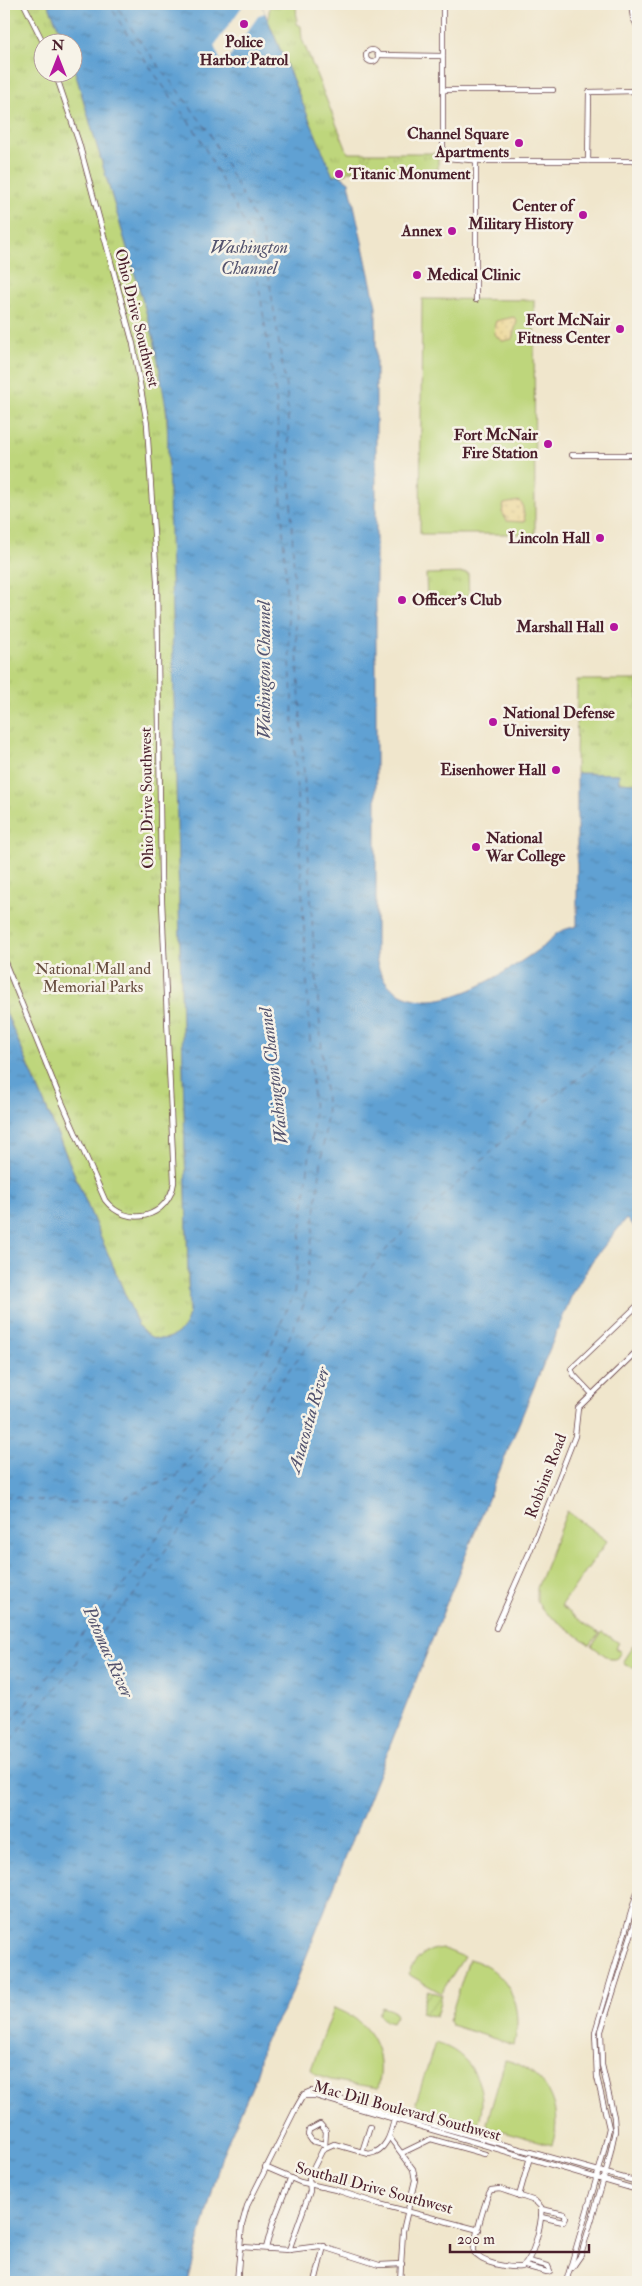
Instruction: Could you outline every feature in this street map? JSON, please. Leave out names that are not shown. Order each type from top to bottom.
[{"type":"street","points":[[24,4],[38,32]]},
{"type":"street","points":[[443,4],[443,154],[447,159],[638,161]]},
{"type":"street","points":[[631,4],[633,18],[638,28]]},
{"type":"street","points":[[378,56],[443,56]]},
{"type":"street","name":"Ohio Drive Southwest","points":[[4,960],[58,1093],[105,1200],[116,1212],[126,1216],[142,1217],[156,1212],[166,1202],[174,1182],[161,878],[157,602],[148,434],[142,383],[133,344],[80,148],[58,82]]},
{"type":"street","points":[[443,90],[553,90]]},
{"type":"street","points":[[588,161],[588,96],[593,91],[637,91]]},
{"type":"street","points":[[476,160],[476,300]]},
{"type":"street","points":[[572,455],[638,455]]},
{"type":"street","points":[[592,1394],[574,1376],[571,1369],[638,1305]]},
{"type":"street","name":"Robbins Road","points":[[496,1628],[530,1551],[575,1436],[576,1412],[638,1350]]},
{"type":"street","points":[[570,2272],[573,2254],[609,2128],[597,2077],[594,2032],[638,1889]]},
{"type":"street","points":[[566,2282],[581,2255],[613,2146],[614,2118],[602,2065],[601,2031],[638,1912]]},
{"type":"street","name":"Mac Dill Boulevard Southwest","points":[[265,2167],[303,2096],[316,2096],[395,2116],[531,2155],[638,2190]]},
{"type":"street","points":[[289,2250],[310,2191],[309,2177],[325,2145],[326,2131],[320,2124],[309,2130],[308,2135],[312,2141],[325,2145],[334,2144],[362,2152],[374,2153],[390,2138],[395,2116]]},
{"type":"street","points":[[362,2152],[370,2127]]},
{"type":"street","points":[[390,2138],[414,2171],[415,2180],[402,2234],[400,2282]]},
{"type":"street","points":[[402,2153],[431,2139],[486,2154]]},
{"type":"street","points":[[519,2196],[531,2155]]},
{"type":"street","name":"Mac Dill Boulevard Southwest","points":[[531,2155],[598,2170],[638,2182]]},
{"type":"street","points":[[237,2282],[240,2247],[247,2206],[265,2167]]},
{"type":"street","name":"Southall Drive Southwest","points":[[265,2167],[290,2179],[478,2230]]},
{"type":"street","points":[[266,2248],[273,2222],[290,2179]]},
{"type":"street","points":[[525,2266],[541,2217],[541,2209],[535,2200],[500,2189],[490,2191],[473,2246],[478,2258],[511,2267],[525,2266],[547,2272],[550,2271],[548,2266],[528,2261]]},
{"type":"street","points":[[541,2209],[564,2214],[566,2218],[562,2222],[541,2217]]},
{"type":"street","points":[[240,2247],[289,2250],[324,2246],[376,2265],[402,2264]]},
{"type":"street","points":[[315,2282],[324,2246]]},
{"type":"green space","name":"National Mall and Memorial Parks","points":[[4,4],[48,4],[61,32],[32,32],[32,82],[78,82],[154,339],[165,394],[168,434],[189,1314],[186,1323],[175,1335],[159,1339],[144,1332],[138,1325],[4,1007]]},
{"type":"green space","points":[[270,4],[296,4],[297,24],[301,26],[302,39],[348,153],[438,153],[438,170],[349,171],[346,174],[333,177],[268,20]]},
{"type":"green space","points":[[422,299],[534,300],[535,534],[420,534]]},
{"type":"green space","points":[[468,573],[469,600],[427,600],[426,574]]},
{"type":"green space","points":[[577,680],[638,680],[638,785],[636,783],[618,782],[618,774],[576,773]]},
{"type":"green space","points":[[567,1511],[607,1541],[561,1606],[600,1633],[590,1645],[542,1610],[537,1601],[537,1588]]},
{"type":"green space","points":[[602,1632],[619,1643],[615,1648],[621,1652],[616,1659],[610,1659],[592,1646]]},
{"type":"green space","points":[[634,1644],[638,1645],[638,1669],[625,1665],[623,1661]]},
{"type":"green space","points":[[442,1948],[464,1957],[441,1993],[408,1974],[414,1963],[421,1956]]},
{"type":"green space","points":[[469,1959],[483,1964],[494,1971],[510,1991],[517,2017],[514,2045],[451,2025],[449,2021]]},
{"type":"green space","points":[[427,1991],[442,1995],[436,2017],[421,2013]]},
{"type":"green space","points":[[382,2007],[394,2011],[396,2016],[392,2023],[385,2021],[378,2014]]},
{"type":"green space","points":[[334,2008],[347,2013],[357,2020],[373,2039],[378,2050],[380,2062],[378,2088],[331,2080],[315,2075],[311,2069]]},
{"type":"green space","points":[[435,2043],[448,2047],[459,2054],[475,2074],[482,2098],[478,2124],[418,2106],[416,2102]]},
{"type":"green space","points":[[505,2060],[519,2064],[531,2071],[548,2092],[556,2117],[552,2145],[489,2127],[487,2123]]},
{"type":"sand","points":[[514,317],[517,321],[512,339],[503,341],[495,333],[496,321]]},
{"type":"sand","points":[[519,501],[522,504],[525,520],[523,522],[507,521],[502,512],[504,504]]},
{"type":"water","points":[[48,4],[261,4],[333,176],[338,174],[349,182],[376,306],[376,955],[378,967],[386,982],[399,993],[416,999],[435,1000],[455,995],[495,978],[545,945],[558,933],[577,926],[577,773],[619,774],[619,782],[636,783],[638,785],[638,1230],[626,1219],[592,1261],[571,1297],[492,1489],[289,2000],[262,2046],[254,2082],[222,2155],[188,2282],[4,2282],[4,1008],[138,1325],[152,1337],[159,1339],[167,1338],[181,1330],[189,1314],[167,413],[154,339],[78,82],[82,82],[82,32],[61,32]]},
{"type":"pier","points":[[244,4],[261,4],[265,13],[259,15],[223,66],[214,46]]},
{"type":"ferry route","points":[[4,1496],[64,1503],[120,1499],[177,1476],[266,1356],[294,1294],[314,1116],[276,396],[251,236],[198,135],[132,42],[109,4]]},
{"type":"ferry route","points":[[4,1730],[128,1579],[278,1363],[304,1304],[327,1115],[313,936],[296,631],[287,395],[262,233],[209,132],[137,37],[116,4]]},
{"type":"ferry route","points":[[4,1749],[141,1586],[291,1367],[389,1246],[549,1099],[638,1036]]},
{"type":"place","name":"Police Harbor Patrol","points":[[244,24]]},
{"type":"place","name":"Channel Square Apartments","points":[[519,143]]},
{"type":"place","name":"Titanic Monument","points":[[339,174]]},
{"type":"place","name":"Center of Military History","points":[[583,215]]},
{"type":"place","name":"Annex","points":[[452,231]]},
{"type":"place","name":"Medical Clinic","points":[[417,275]]},
{"type":"place","name":"Fort McNair Fitness Center","points":[[620,329]]},
{"type":"place","name":"Fort McNair Fire Station","points":[[548,444]]},
{"type":"place","name":"Lincoln Hall","points":[[600,538]]},
{"type":"place","name":"Officer's Club","points":[[402,600]]},
{"type":"place","name":"Marshall Hall","points":[[614,627]]},
{"type":"place","name":"National Defense University","points":[[493,722]]},
{"type":"place","name":"Eisenhower Hall","points":[[556,770]]},
{"type":"place","name":"National War College","points":[[476,847]]},
{"type":"water label","name":"Washington Channel","points":[[249,257]]},
{"type":"water label","name":"Washington Channel","points":[[264,670]]},
{"type":"water label","name":"Washington Channel","points":[[274,1076]]},
{"type":"water label","name":"Anacostia River","points":[[309,1420]]},
{"type":"water label","name":"Potomac River","points":[[108,1652]]}]
